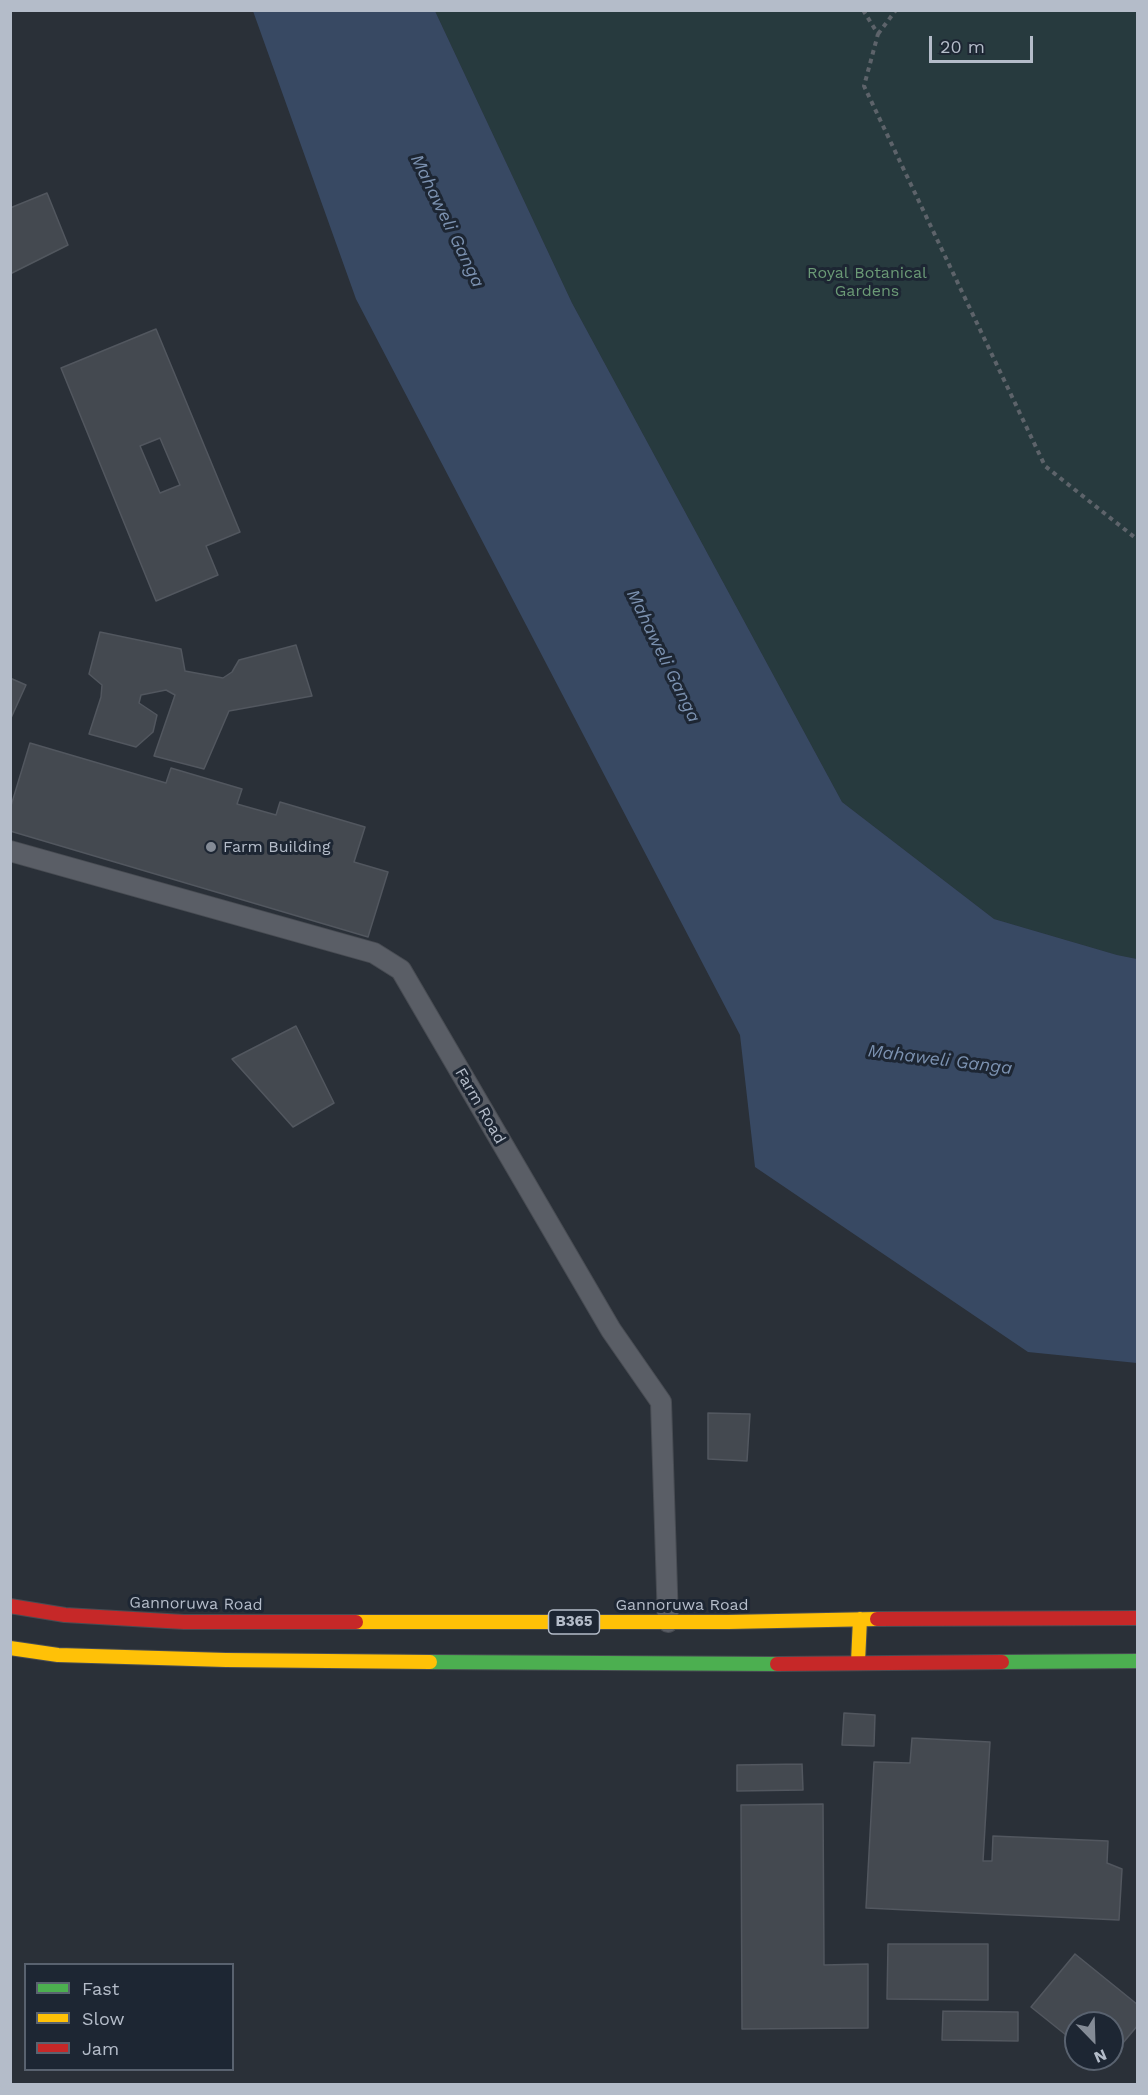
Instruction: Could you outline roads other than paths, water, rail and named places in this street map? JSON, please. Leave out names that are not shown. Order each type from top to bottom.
[{"type":"main road","name":"Gannoruwa Road","points":[[10,1606],[65,1615],[184,1622],[668,1622],[1137,1618]]},
{"type":"main road","points":[[858,1662],[860,1619]]},
{"type":"main road","points":[[10,1648],[68,1656],[215,1660],[714,1664],[1137,1661]]},
{"type":"lane","name":"Farm Road","points":[[10,851],[374,953],[401,970],[611,1330],[661,1402],[668,1622]]},
{"type":"water","name":"Mahaweli Ganga","points":[[253,11],[435,11],[572,303],[842,802],[994,919],[1137,959],[1137,1363],[1028,1352],[755,1167],[740,1035],[356,299]]},
{"type":"place","name":"Farm Building","points":[[211,847]]},
{"type":"park label","name":"Royal Botanical Gardens","points":[[867,282]]}]
